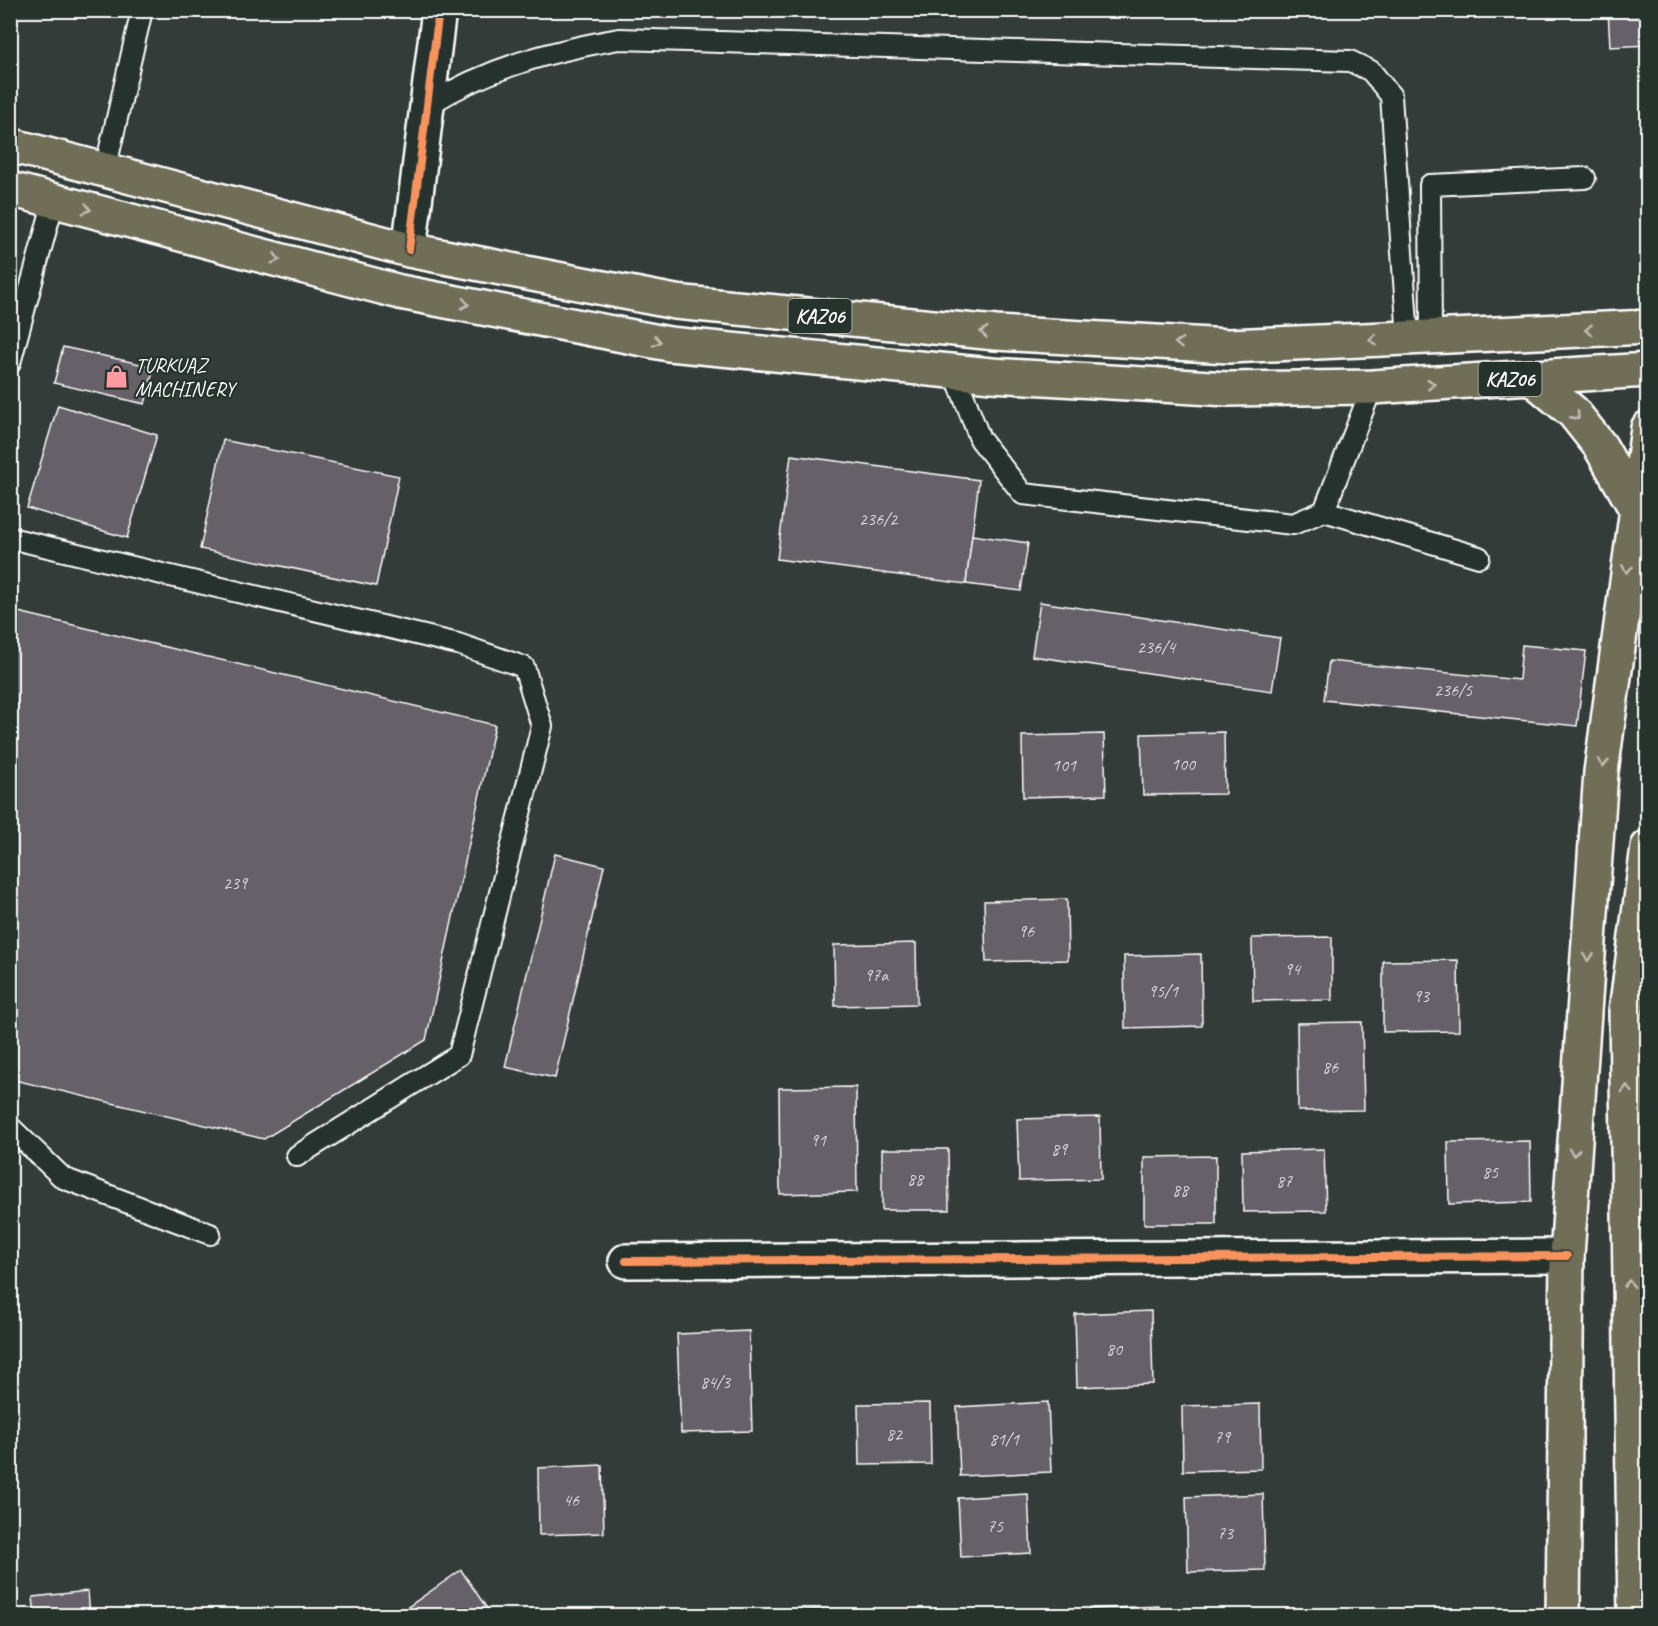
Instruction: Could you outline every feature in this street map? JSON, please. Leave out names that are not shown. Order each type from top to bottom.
[{"type":"main road","name":"KАZ06","points":[[10,145],[409,250],[675,302],[996,333],[1229,346],[1647,327]]},
{"type":"main road","name":"KАZ06","points":[[10,189],[400,292],[669,344],[954,371],[1228,389],[1372,387],[1647,370]]},
{"type":"main road","points":[[1532,378],[1573,412],[1600,446],[1635,507]]},
{"type":"main road","points":[[1563,1616],[1567,1256],[1601,772],[1647,428]]},
{"type":"main road","points":[[1635,1616],[1639,1420],[1626,1011],[1647,847]]},
{"type":"street","points":[[409,250],[440,10]]},
{"type":"street","points":[[626,1261],[1567,1256]]},
{"type":"lane","points":[[105,170],[142,10]]},
{"type":"lane","points":[[428,105],[461,84],[495,69],[571,47],[620,39],[1350,61],[1371,70],[1391,96],[1419,338]]},
{"type":"lane","points":[[1419,338],[1430,185],[1585,178]]},
{"type":"lane","points":[[10,363],[54,200]]},
{"type":"lane","points":[[954,371],[980,439],[1023,494],[1293,524],[1324,511],[1479,557]]},
{"type":"lane","points":[[1324,511],[1372,387]]},
{"type":"lane","points":[[10,538],[458,644],[524,667],[542,726],[459,1055],[297,1156]]},
{"type":"lane","points":[[10,1127],[63,1178],[210,1234]]},
{"type":"building","points":[[1321,10],[1398,10],[1322,14]]},
{"type":"building","points":[[1608,10],[1648,10],[1648,45],[1610,47]]},
{"type":"building","points":[[63,347],[154,367],[145,404],[54,383]]},
{"type":"building","points":[[58,405],[157,435],[127,538],[27,508]]},
{"type":"building","points":[[223,440],[399,476],[376,586],[200,549]]},
{"type":"building","points":[[791,455],[979,480],[966,584],[777,559]]},
{"type":"building","points":[[972,535],[1028,543],[1021,591],[966,584]]},
{"type":"building","points":[[1040,602],[1280,638],[1272,691],[1032,656]]},
{"type":"building","points":[[10,610],[495,725],[426,1040],[264,1139],[10,1079]]},
{"type":"building","points":[[1522,645],[1586,651],[1577,726],[1324,700],[1329,661],[1519,680]]},
{"type":"building","points":[[1224,732],[1225,794],[1143,795],[1141,734]]},
{"type":"building","points":[[1104,734],[1106,795],[1023,797],[1022,736]]},
{"type":"building","points":[[555,854],[604,866],[555,1078],[505,1067]]},
{"type":"building","points":[[1067,899],[1068,960],[986,962],[984,901]]},
{"type":"building","points":[[1332,937],[1332,1000],[1253,1001],[1252,938]]},
{"type":"building","points":[[916,943],[917,1004],[835,1006],[834,945]]},
{"type":"building","points":[[1201,954],[1202,1026],[1125,1028],[1124,956]]},
{"type":"building","points":[[1458,960],[1459,1031],[1383,1032],[1383,961]]},
{"type":"building","points":[[1362,1022],[1364,1110],[1298,1111],[1297,1023]]},
{"type":"building","points":[[856,1087],[857,1192],[780,1194],[779,1088]]},
{"type":"building","points":[[1100,1117],[1101,1179],[1019,1181],[1017,1119]]},
{"type":"building","points":[[1530,1141],[1531,1202],[1449,1204],[1448,1142]]},
{"type":"building","points":[[882,1149],[948,1149],[949,1210],[882,1210]]},
{"type":"building","points":[[1324,1149],[1326,1211],[1243,1212],[1242,1151]]},
{"type":"building","points":[[1216,1156],[1216,1224],[1144,1224],[1144,1157]]},
{"type":"building","points":[[1151,1311],[1153,1384],[1077,1387],[1075,1314]]},
{"type":"building","points":[[749,1331],[752,1431],[681,1433],[677,1334]]},
{"type":"building","points":[[1048,1402],[1051,1472],[960,1476],[957,1407]]},
{"type":"building","points":[[930,1403],[931,1464],[859,1465],[858,1404]]},
{"type":"building","points":[[1260,1404],[1261,1469],[1183,1471],[1182,1406]]},
{"type":"building","points":[[602,1465],[604,1533],[539,1535],[538,1468]]},
{"type":"building","points":[[1028,1494],[1031,1553],[961,1557],[958,1498]]},
{"type":"building","points":[[1263,1494],[1265,1570],[1188,1572],[1186,1497]]},
{"type":"building","points":[[461,1570],[492,1616],[415,1616],[408,1607]]},
{"type":"building","points":[[88,1591],[90,1616],[35,1616],[33,1597]]},
{"type":"building","points":[[1159,1606],[1160,1616],[1091,1616],[1090,1609]]},
{"type":"building","points":[[838,1609],[838,1616],[766,1616],[766,1611]]},
{"type":"cycle path","points":[[409,250],[439,10]]},
{"type":"cycle path","points":[[626,1261],[1567,1256]]},
{"type":"place","name":"TURKUAZ MACHINERY","points":[[117,377]]}]
